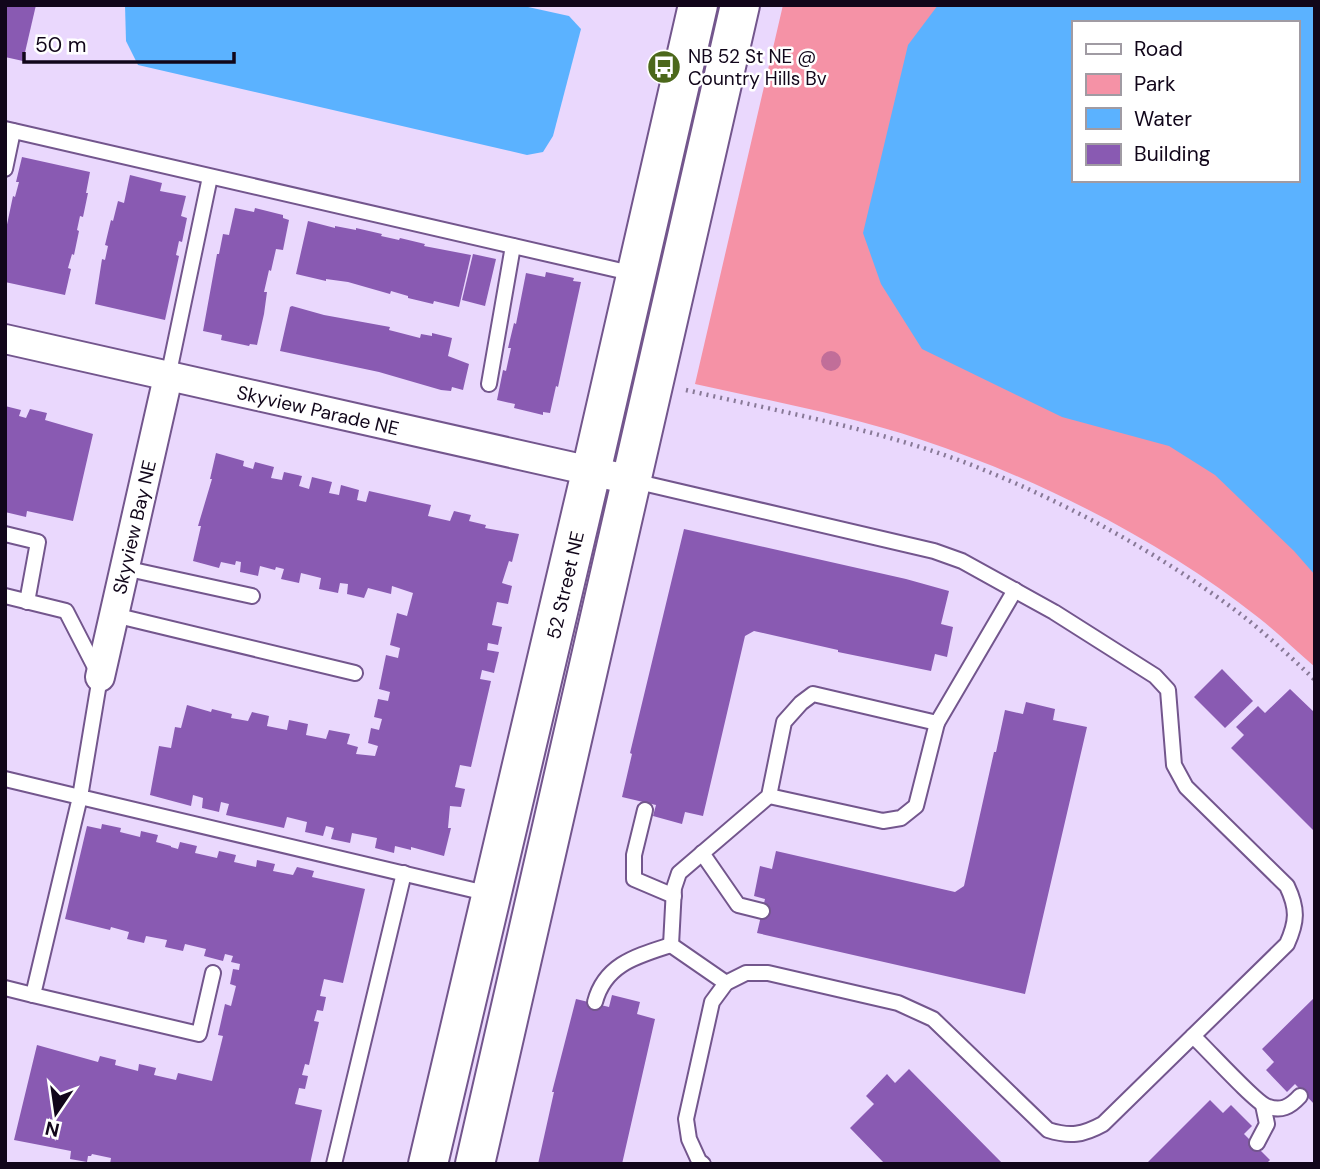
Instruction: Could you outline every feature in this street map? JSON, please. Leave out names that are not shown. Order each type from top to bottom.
[{"type":"street","name":"52 Street NE","points":[[428,1164],[592,472],[698,5]]},
{"type":"street","points":[[475,1164],[740,5]]},
{"type":"street","name":"Skyview Parade NE","points":[[5,339],[631,480]]},
{"type":"street","name":"Skyview Bay NE","points":[[100,677],[168,377]]},
{"type":"lane","points":[[5,169],[9,130],[637,275]]},
{"type":"lane","points":[[168,377],[211,177]]},
{"type":"lane","points":[[489,384],[513,246]]},
{"type":"lane","points":[[631,480],[934,551],[962,561],[1054,612],[1155,676],[1168,690],[1174,765],[1186,787],[1287,886],[1294,900],[1296,925],[1287,944],[1103,1124],[1085,1134],[1063,1135],[1048,1130],[933,1019],[898,1003],[768,973],[746,973],[726,983],[712,1002],[686,1119],[689,1139],[703,1164]]},
{"type":"lane","points":[[5,534],[38,542],[27,602]]},
{"type":"lane","points":[[124,568],[253,596]]},
{"type":"lane","points":[[769,796],[883,821],[901,818],[916,806],[937,723],[1014,590]]},
{"type":"lane","points":[[5,596],[66,611],[100,677],[80,797],[33,995]]},
{"type":"lane","points":[[114,615],[355,673]]},
{"type":"lane","points":[[671,945],[674,896],[679,873],[769,796],[784,722],[813,694],[937,723]]},
{"type":"lane","points":[[5,779],[492,894]]},
{"type":"lane","points":[[645,810],[634,855],[634,879],[674,896]]},
{"type":"lane","points":[[702,853],[738,905],[762,911]]},
{"type":"lane","points":[[334,1164],[404,873]]},
{"type":"lane","points":[[671,945],[726,983]]},
{"type":"lane","points":[[595,1002],[599,986],[615,970],[634,957],[671,945]]},
{"type":"lane","points":[[5,988],[199,1034],[213,973]]},
{"type":"lane","points":[[1193,1036],[1263,1105],[1279,1109],[1290,1107],[1300,1096]]},
{"type":"lane","points":[[1257,1143],[1267,1124],[1263,1105]]},
{"type":"path","points":[[683,389],[911,445],[983,470],[1052,501],[1120,537],[1221,601],[1315,680]]},
{"type":"green space","points":[[783,5],[1315,5],[1315,667],[1259,618],[1221,590],[1141,538],[1098,515],[1010,473],[966,456],[894,431],[695,384]]},
{"type":"water","points":[[125,5],[519,5],[569,16],[581,29],[553,136],[543,152],[527,155],[138,65],[126,41]]},
{"type":"water","points":[[938,5],[1315,5],[1315,575],[1294,551],[1215,475],[1169,446],[1062,417],[922,349],[881,284],[863,233],[908,45]]},
{"type":"building","points":[[5,5],[36,5],[23,61],[5,57]]},
{"type":"building","points":[[22,157],[90,172],[83,217],[80,216],[74,255],[72,254],[68,268],[71,269],[65,295],[5,282],[5,234],[13,196],[15,197],[19,182],[16,182]]},
{"type":"building","points":[[130,175],[162,183],[160,191],[186,196],[181,216],[187,218],[182,242],[179,241],[176,255],[179,256],[165,320],[95,304],[111,220],[113,221],[118,201],[124,203]]},
{"type":"building","points":[[235,208],[254,212],[255,208],[283,215],[283,218],[289,220],[283,250],[276,249],[271,271],[269,270],[257,345],[221,340],[222,335],[203,331],[217,254],[223,234],[229,235]]},
{"type":"building","points":[[308,221],[335,228],[356,228],[471,255],[459,307],[434,301],[433,304],[348,282],[326,281],[296,274]]},
{"type":"building","points":[[473,254],[496,259],[485,306],[462,300]]},
{"type":"building","points":[[546,272],[581,282],[558,387],[556,386],[550,413],[543,412],[543,415],[514,408],[515,404],[497,400],[503,370],[506,371],[511,348],[508,348],[514,323],[516,324],[526,273],[545,277]]},
{"type":"building","points":[[292,306],[390,327],[389,330],[420,338],[421,334],[432,336],[432,333],[452,338],[448,356],[469,364],[463,390],[452,387],[451,391],[441,390],[379,372],[280,351]]},
{"type":"building","points":[[5,406],[21,410],[19,416],[26,418],[30,409],[47,413],[45,420],[93,434],[73,521],[27,511],[26,517],[5,512]]},
{"type":"building","points":[[216,453],[244,461],[243,466],[253,469],[255,462],[274,467],[271,478],[282,480],[284,472],[302,476],[299,486],[309,489],[312,477],[332,482],[329,493],[339,495],[341,485],[359,490],[357,500],[366,502],[369,491],[431,505],[428,516],[450,521],[454,511],[471,515],[469,521],[486,525],[485,528],[519,534],[512,562],[509,561],[502,583],[512,586],[508,604],[497,602],[492,625],[502,627],[498,645],[488,643],[487,650],[499,652],[494,673],[482,670],[480,679],[491,681],[471,767],[460,765],[455,787],[465,789],[461,807],[450,806],[448,828],[451,828],[444,856],[411,847],[411,850],[395,846],[394,853],[375,848],[377,838],[352,833],[350,843],[331,839],[334,828],[326,826],[323,836],[305,832],[307,822],[287,817],[284,828],[226,815],[229,804],[221,802],[219,812],[202,808],[203,798],[193,795],[191,806],[150,795],[159,746],[171,748],[175,727],[181,728],[187,705],[211,712],[212,709],[232,714],[231,718],[248,721],[252,712],[269,716],[267,726],[287,730],[289,720],[308,724],[306,735],[326,739],[329,730],[350,734],[347,744],[358,747],[356,754],[375,756],[378,746],[368,743],[371,728],[379,730],[382,719],[374,717],[378,699],[388,701],[390,692],[379,689],[386,655],[398,658],[400,648],[390,645],[397,613],[407,616],[413,593],[392,586],[391,594],[368,588],[364,598],[347,594],[348,584],[340,583],[338,593],[319,589],[321,578],[301,573],[299,583],[281,579],[284,569],[276,567],[275,570],[260,566],[258,576],[240,572],[241,562],[236,561],[235,565],[221,562],[219,568],[193,561],[201,526],[198,526],[212,479]]},
{"type":"building","points":[[684,529],[949,591],[941,624],[953,627],[947,657],[935,654],[931,671],[754,631],[745,636],[703,816],[685,812],[682,824],[653,816],[656,805],[622,797],[632,754],[630,753]]},
{"type":"building","points":[[1222,669],[1253,701],[1225,728],[1194,697]]},
{"type":"building","points":[[1290,689],[1315,713],[1315,832],[1231,748],[1244,735],[1236,727],[1258,706],[1265,713]]},
{"type":"building","points":[[1026,702],[1055,709],[1053,720],[1087,727],[1025,994],[757,933],[765,899],[754,896],[760,866],[772,869],[776,851],[955,892],[964,886],[1005,710],[1023,714]]},
{"type":"building","points":[[102,824],[121,828],[120,832],[140,837],[141,831],[158,835],[156,842],[178,849],[180,842],[197,846],[195,853],[217,858],[219,851],[236,855],[234,862],[256,867],[257,860],[275,864],[273,871],[293,875],[297,867],[314,871],[312,877],[365,889],[343,983],[324,979],[320,996],[326,997],[323,1011],[317,1010],[314,1021],[319,1022],[309,1065],[305,1064],[302,1075],[308,1076],[305,1089],[299,1088],[295,1104],[322,1110],[310,1164],[110,1164],[111,1158],[92,1154],[88,1156],[87,1162],[70,1159],[71,1151],[14,1140],[37,1045],[98,1062],[100,1056],[116,1060],[115,1065],[138,1071],[139,1064],[156,1068],[154,1075],[176,1080],[178,1073],[212,1081],[223,1036],[218,1035],[225,1004],[231,1006],[236,986],[230,984],[233,969],[239,970],[240,964],[231,962],[233,956],[225,954],[223,961],[204,956],[206,949],[185,944],[183,951],[165,947],[167,940],[146,936],[144,943],[127,939],[129,932],[65,919],[87,826],[101,829]]},
{"type":"building","points":[[612,995],[640,1002],[637,1014],[655,1019],[622,1164],[538,1164],[552,1092],[576,999],[609,1007]]},
{"type":"building","points":[[1315,997],[1315,1105],[1295,1084],[1287,1092],[1266,1070],[1274,1062],[1262,1049]]},
{"type":"building","points":[[909,1069],[1003,1164],[885,1164],[850,1128],[874,1104],[866,1096],[887,1074],[895,1083]]},
{"type":"building","points":[[1210,1100],[1223,1113],[1231,1105],[1252,1126],[1244,1134],[1270,1160],[1266,1164],[1146,1164]]},
{"type":"place","name":"NB 52 St NE @ Country Hills Bv","points":[[664,67]]}]
